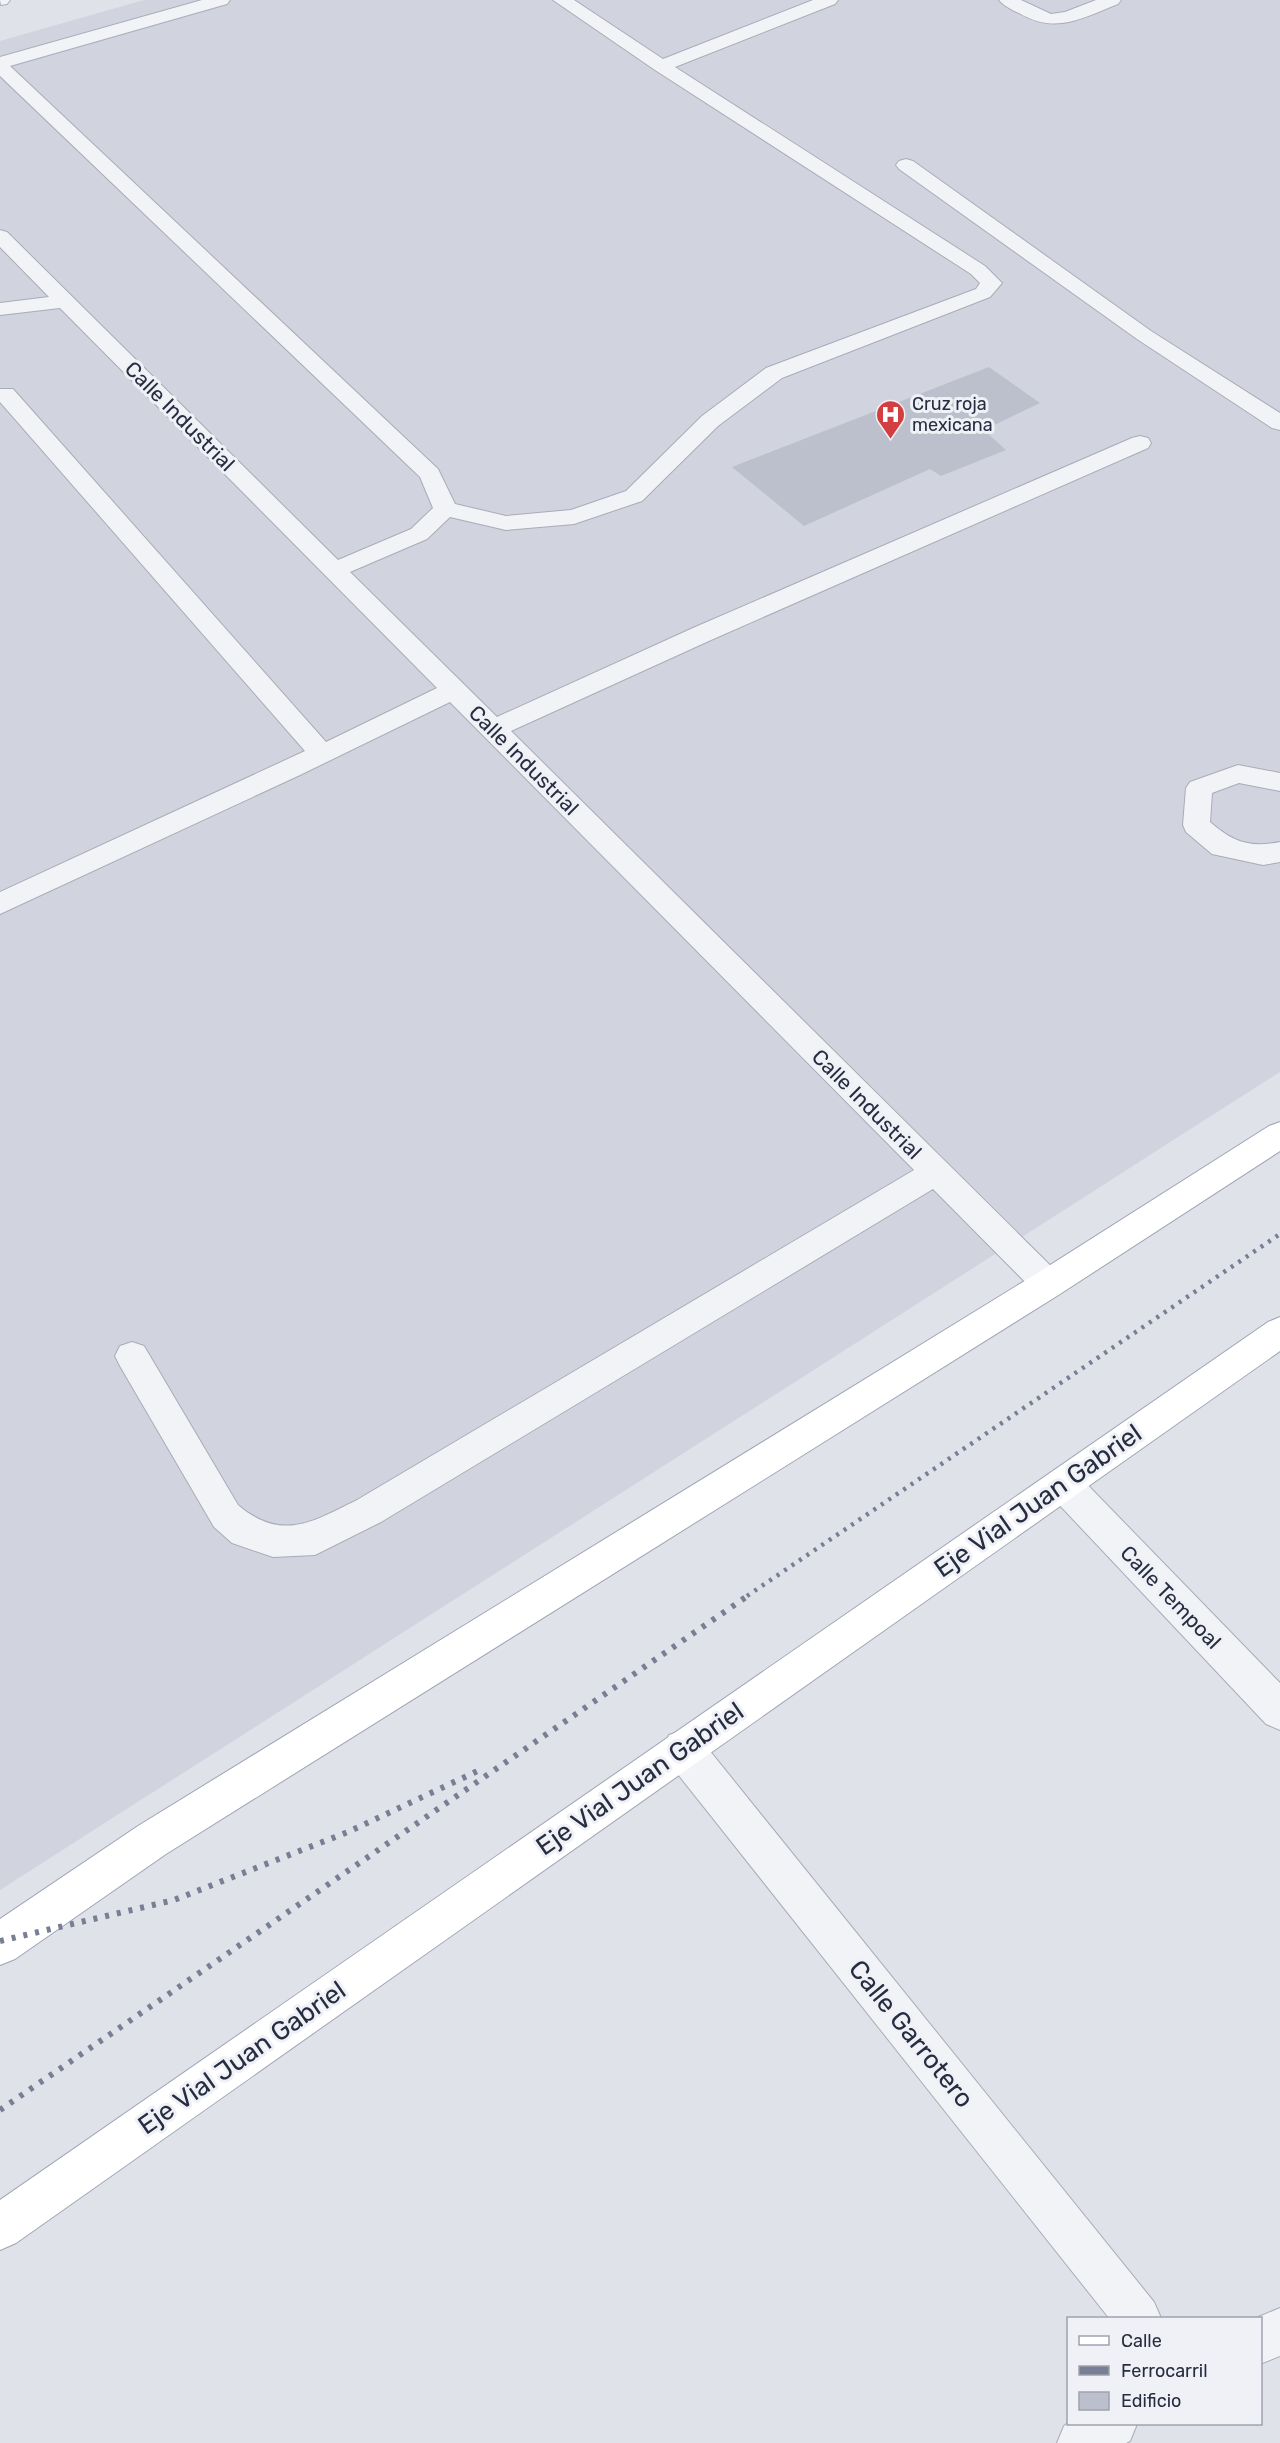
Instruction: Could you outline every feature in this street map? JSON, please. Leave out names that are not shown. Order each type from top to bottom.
[{"type":"main road","points":[[0,1944],[152,1840],[1048,1284],[1280,1135]]},
{"type":"main road","name":"Eje Vial Juan Gabriel","points":[[0,2227],[1280,1332]]},
{"type":"street","name":"Calle Tempoal","points":[[1063,1484],[1280,1711]]},
{"type":"street","name":"Calle Garrotero","points":[[683,1749],[1136,2317]]},
{"type":"street","points":[[1262,2340],[1280,2331]]},
{"type":"street","points":[[1081,2443],[1111,2425]]},
{"type":"lane","points":[[220,0],[0,65],[430,474],[445,509]]},
{"type":"lane","points":[[445,509],[506,523],[574,517],[634,496],[710,421],[774,373],[983,293],[992,284],[978,270],[562,0]]},
{"type":"lane","points":[[661,66],[829,0]]},
{"type":"lane","points":[[1008,0],[1041,17],[1050,19],[1063,18],[1112,0]]},
{"type":"lane","points":[[906,165],[1144,335],[1280,423]]},
{"type":"lane","name":"Calle Industrial","points":[[0,236],[1048,1284]]},
{"type":"lane","points":[[0,309],[65,301]]},
{"type":"lane","points":[[5,394],[321,753]]},
{"type":"lane","points":[[493,729],[702,634],[1140,443]]},
{"type":"lane","points":[[334,570],[419,534],[445,509]]},
{"type":"lane","points":[[0,904],[291,769],[454,690]]},
{"type":"lane","points":[[1280,782],[1238,774],[1199,788],[1196,825],[1222,847],[1263,855],[1280,852]]},
{"type":"lane","points":[[132,1356],[226,1516],[244,1532],[273,1542],[315,1539],[369,1511],[936,1172]]},
{"type":"shaded area","points":[[144,0],[1280,0],[1280,1072],[0,1890],[0,41]]},
{"type":"building","points":[[989,367],[1040,403],[984,430],[1006,450],[941,476],[930,469],[804,526],[732,467]]},
{"type":"railway","points":[[747,1596],[1280,1234]]},
{"type":"railway","points":[[0,2110],[749,1595]]},
{"type":"railway","points":[[0,1941],[174,1900],[348,1832],[484,1768]]},
{"type":"place","name":"Cruz roja mexicana","points":[[891,440]]}]
